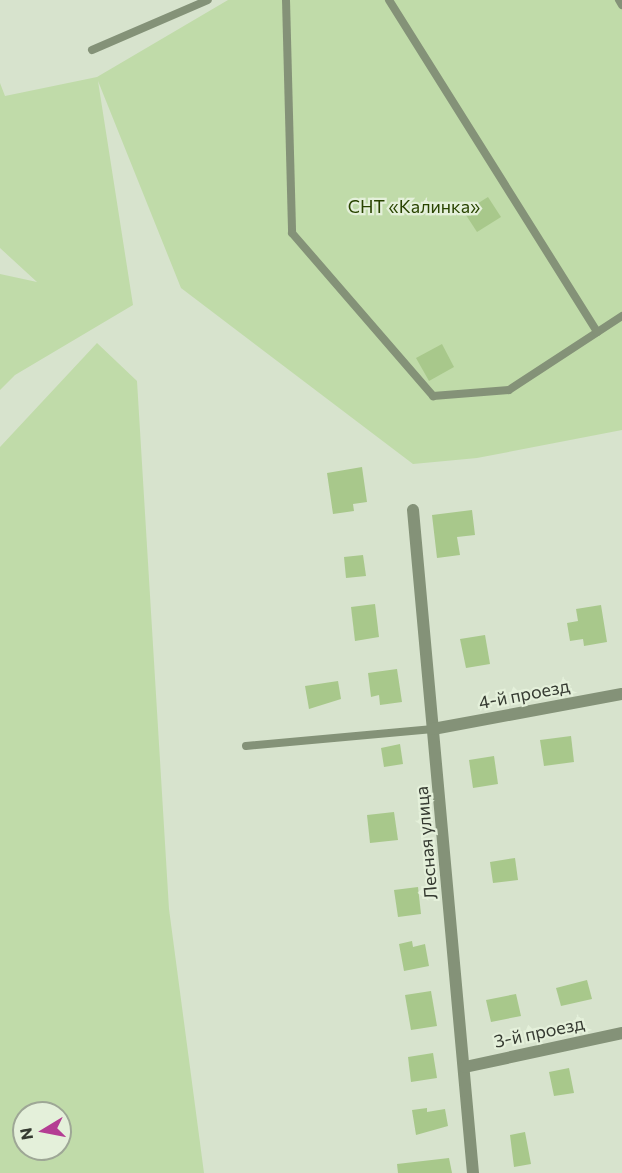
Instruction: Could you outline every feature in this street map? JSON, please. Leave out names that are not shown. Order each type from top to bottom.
[{"type":"street","name":"Лесная улица","points":[[413,510],[473,1173]]},
{"type":"street","name":"4-й проезд","points":[[434,729],[622,694]]},
{"type":"street","name":"3-й проезд","points":[[465,1067],[622,1033]]},
{"type":"lane","points":[[92,50],[208,0]]},
{"type":"lane","points":[[286,0],[292,233],[433,396],[509,390],[622,316]]},
{"type":"lane","points":[[389,0],[597,332]]},
{"type":"lane","points":[[619,0],[622,5]]},
{"type":"lane","points":[[246,746],[434,729]]},
{"type":"green space","name":"СНТ «Калинка»","points":[[228,0],[622,0],[622,430],[477,458],[413,464],[181,288],[98,81],[133,305],[15,375],[0,390],[0,274],[37,282],[0,248],[0,83],[5,96],[97,77]]},
{"type":"green space","points":[[97,343],[137,381],[169,909],[204,1173],[0,1173],[0,447]]},
{"type":"building","points":[[488,197],[501,217],[477,232],[464,212]]},
{"type":"building","points":[[442,344],[454,367],[429,381],[416,358]]},
{"type":"building","points":[[362,467],[367,502],[353,504],[354,511],[333,514],[327,473]]},
{"type":"building","points":[[472,510],[475,535],[457,537],[460,555],[437,558],[432,515]]},
{"type":"building","points":[[363,555],[366,576],[346,578],[344,557]]},
{"type":"building","points":[[375,604],[379,637],[355,641],[351,607]]},
{"type":"building","points":[[601,605],[607,642],[584,646],[583,639],[570,641],[567,623],[578,621],[576,609]]},
{"type":"building","points":[[485,635],[490,664],[466,668],[460,639]]},
{"type":"building","points":[[397,669],[402,702],[380,705],[379,695],[371,697],[368,673]]},
{"type":"building","points":[[338,681],[341,699],[309,709],[305,686]]},
{"type":"building","points":[[571,736],[574,762],[544,766],[540,740]]},
{"type":"building","points":[[400,744],[403,764],[384,767],[381,748]]},
{"type":"building","points":[[494,756],[498,784],[473,788],[469,760]]},
{"type":"building","points":[[394,812],[398,840],[370,843],[367,815]]},
{"type":"building","points":[[515,858],[518,880],[493,883],[490,862]]},
{"type":"building","points":[[418,887],[421,914],[398,917],[394,890]]},
{"type":"building","points":[[412,941],[413,947],[425,944],[429,966],[404,971],[399,944]]},
{"type":"building","points":[[587,980],[592,999],[561,1006],[556,988]]},
{"type":"building","points":[[431,991],[437,1026],[411,1030],[405,995]]},
{"type":"building","points":[[516,994],[521,1016],[491,1022],[486,1000]]},
{"type":"building","points":[[433,1053],[437,1078],[411,1082],[408,1057]]},
{"type":"building","points":[[569,1068],[574,1093],[554,1096],[549,1072]]},
{"type":"building","points":[[427,1108],[427,1112],[445,1109],[448,1126],[416,1135],[412,1110]]},
{"type":"building","points":[[525,1132],[531,1164],[514,1167],[510,1135]]},
{"type":"building","points":[[449,1158],[452,1173],[398,1173],[397,1164]]}]
